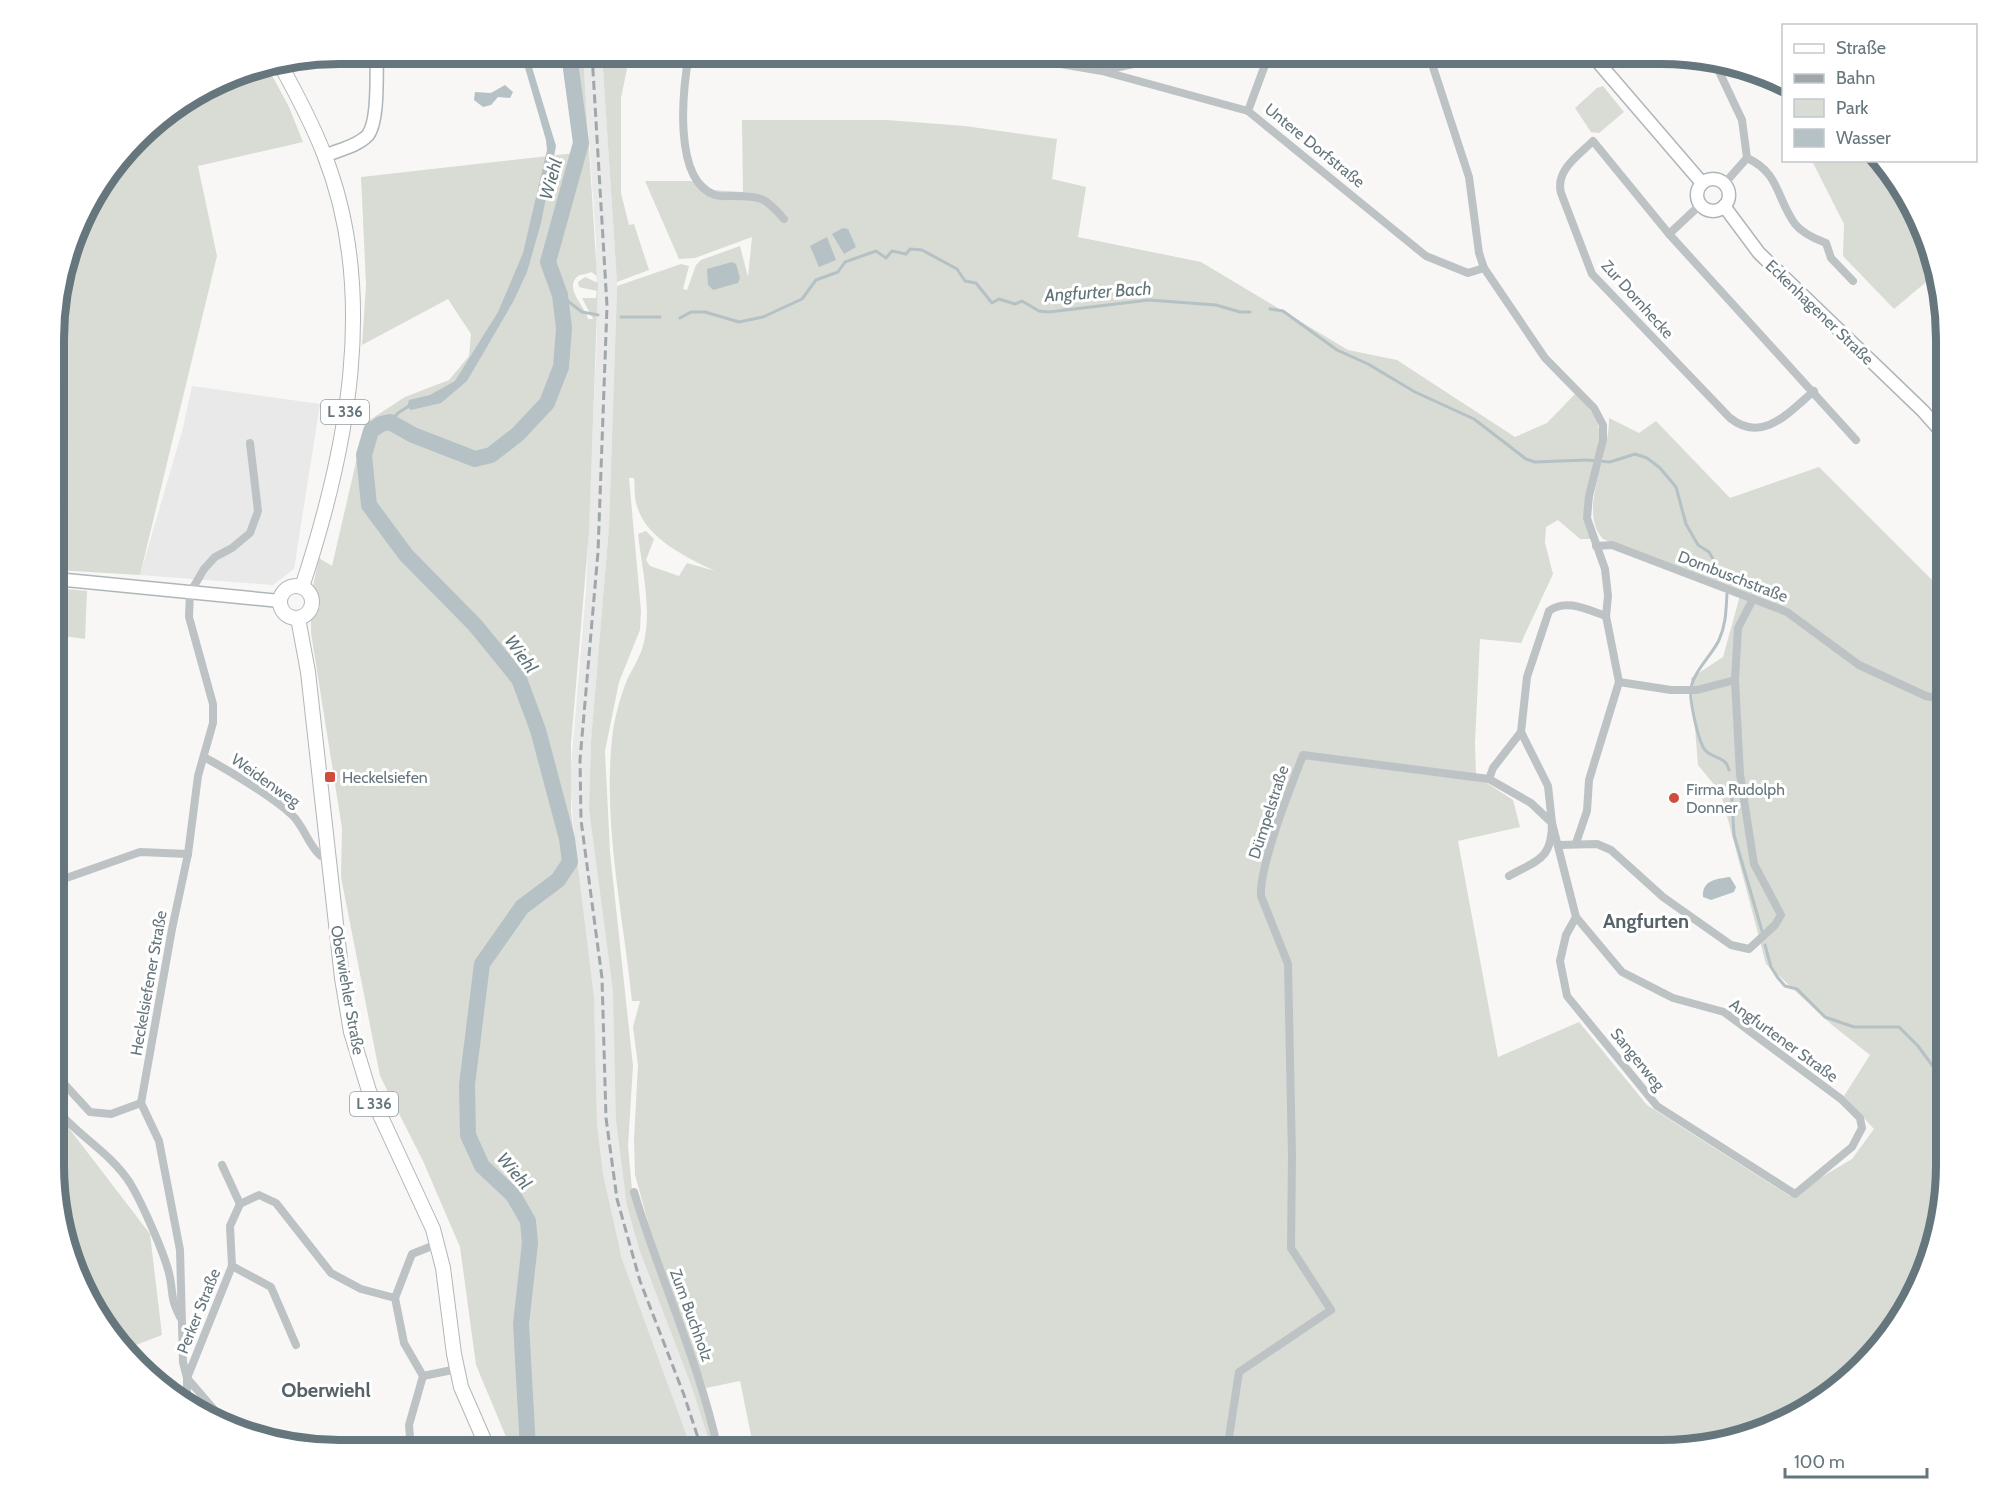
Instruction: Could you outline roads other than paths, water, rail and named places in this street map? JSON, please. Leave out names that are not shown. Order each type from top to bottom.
[{"type":"main road","points":[[325,156],[359,142],[368,135],[373,119],[376,64]]},
{"type":"main road","points":[[1600,64],[1702,183]]},
{"type":"main road","name":"L 336","points":[[283,71],[325,156],[342,216],[351,265],[353,358],[329,489],[315,549],[302,587]]},
{"type":"main road","points":[[1712,179],[1725,184],[1729,195],[1724,206],[1711,211],[1700,205],[1697,191],[1702,183],[1712,179]]},
{"type":"main road","name":"Eckenhagener Straße","points":[[1724,206],[1759,253],[1936,426]]},
{"type":"main road","name":"Eckenhagener Straße","points":[[1923,411],[1936,420]]},
{"type":"main road","points":[[64,580],[280,601]]},
{"type":"main road","points":[[302,587],[310,593],[312,604],[308,613],[298,618],[284,613],[280,601],[286,589],[302,587]]},
{"type":"main road","name":"Oberwiehler Straße","points":[[298,618],[308,672],[342,978],[356,1049],[369,1091],[437,1244],[447,1288],[457,1369],[466,1404],[484,1440]]},
{"type":"street","points":[[688,64],[683,98],[683,123],[689,161],[697,179],[718,196],[757,196],[769,201],[784,219]]},
{"type":"street","name":"Untere Dorfstraße","points":[[1061,64],[1102,71],[1248,111],[1426,256],[1468,273],[1484,268]]},
{"type":"street","points":[[1102,71],[1133,64]]},
{"type":"street","points":[[1248,111],[1265,64]]},
{"type":"street","points":[[1432,64],[1469,177],[1479,253],[1484,268],[1545,358],[1594,408],[1603,425],[1587,518],[1605,568],[1608,596],[1606,616],[1619,682],[1589,780],[1587,811],[1576,843]]},
{"type":"street","points":[[1719,71],[1742,120],[1747,158],[1725,184]]},
{"type":"street","name":"Zur Dornhecke","points":[[1814,391],[1770,426],[1752,429],[1730,418],[1592,274],[1561,193],[1559,182],[1564,171],[1593,141],[1669,234],[1814,391],[1856,440]]},
{"type":"street","points":[[1747,158],[1763,165],[1795,224],[1808,236],[1826,243],[1831,258],[1852,281]]},
{"type":"street","points":[[1669,234],[1700,205]]},
{"type":"street","points":[[190,593],[204,569],[216,557],[232,548],[250,533],[258,511],[250,443]]},
{"type":"street","name":"Dornbuschstraße","points":[[1596,546],[1612,545],[1787,612],[1859,665],[1926,696],[1936,698]]},
{"type":"street","name":"Heckelsiefener Straße","points":[[141,1103],[171,928],[188,854],[198,776],[213,723],[213,704],[190,623],[190,593]]},
{"type":"street","points":[[1558,845],[1597,844],[1611,850],[1663,897],[1731,945],[1749,949],[1775,925],[1781,915],[1754,864],[1740,774],[1735,680],[1738,628],[1753,599]]},
{"type":"street","points":[[1489,779],[1493,768],[1521,732],[1527,677],[1549,611],[1556,605],[1569,605],[1606,616]]},
{"type":"street","points":[[1619,682],[1697,690],[1735,680]]},
{"type":"street","points":[[1509,876],[1542,857],[1551,847],[1552,824],[1548,786],[1521,732]]},
{"type":"street","name":"Dümpelstraße","points":[[1229,1440],[1239,1372],[1330,1310],[1291,1248],[1292,1156],[1288,964],[1261,896],[1260,888],[1268,856],[1303,755],[1489,779],[1531,803],[1552,824]]},
{"type":"street","name":"Weidenweg","points":[[204,757],[292,814],[317,853],[321,856],[329,856]]},
{"type":"street","name":"Angfurtener Straße","points":[[1552,824],[1576,917],[1622,972],[1673,998],[1724,1012],[1841,1099],[1860,1118],[1862,1128],[1852,1147],[1795,1194]]},
{"type":"street","points":[[64,879],[140,852],[188,854]]},
{"type":"street","name":"Sangerweg","points":[[1576,917],[1566,935],[1560,961],[1568,996],[1657,1106],[1795,1194]]},
{"type":"street","points":[[64,1084],[90,1112],[111,1114],[141,1103],[159,1141],[180,1250],[183,1362],[187,1378],[213,1409]]},
{"type":"street","points":[[64,1119],[71,1128],[95,1145],[129,1182],[169,1273],[171,1298],[182,1320]]},
{"type":"street","points":[[222,1165],[240,1204],[259,1195],[276,1203],[331,1273],[361,1289],[395,1298]]},
{"type":"street","name":"Zum Buchholz","points":[[634,1192],[650,1244],[683,1326],[715,1440]]},
{"type":"street","name":"Perker Straße","points":[[187,1393],[187,1378],[232,1266],[230,1226],[240,1204]]},
{"type":"street","points":[[410,1440],[409,1425],[423,1376],[404,1342],[395,1298],[412,1254],[437,1244]]},
{"type":"street","name":"Perker Straße","points":[[232,1266],[271,1287],[296,1346]]},
{"type":"street","points":[[423,1376],[457,1369]]},
{"type":"water","points":[[524,64],[531,64],[556,146],[541,223],[527,272],[513,302],[467,381],[441,403],[411,410],[407,407],[409,400],[430,395],[455,381],[498,312],[523,253],[547,150]]},
{"type":"water","points":[[505,85],[513,92],[510,98],[498,97],[491,105],[483,107],[474,100],[475,92],[491,93]]},
{"type":"water","points":[[843,228],[848,229],[856,247],[844,254],[832,234]]},
{"type":"water","points":[[827,237],[836,260],[819,267],[810,246]]},
{"type":"water","points":[[732,262],[736,264],[740,278],[738,283],[713,290],[708,285],[707,269]]},
{"type":"water","points":[[1730,877],[1736,887],[1734,892],[1711,900],[1703,897],[1705,887],[1711,881]]},
{"type":"waterway","name":"Wiehl","points":[[527,1440],[521,1324],[530,1243],[528,1221],[513,1195],[482,1166],[468,1135],[467,1085],[482,964],[522,907],[558,880],[570,862],[567,839],[538,730],[519,679],[475,625],[406,555],[369,505],[364,455],[371,431],[381,424],[390,422],[413,435],[475,459],[491,455],[518,434],[547,403],[561,367],[564,328],[560,295],[548,262],[581,143],[570,64]]},
{"type":"waterway","name":"Angfurter Bach","points":[[680,318],[691,312],[705,312],[739,322],[763,317],[802,299],[816,280],[838,272],[845,262],[876,251],[886,258],[892,251],[906,254],[910,249],[922,250],[957,269],[965,281],[976,283],[992,303],[999,299],[1015,304],[1022,301],[1039,311],[1049,312],[1149,300],[1216,305],[1240,312],[1250,312]]},
{"type":"waterway","name":"Angfurter Bach","points":[[560,295],[582,312],[598,315]]},
{"type":"waterway","name":"Angfurter Bach","points":[[1270,309],[1283,311],[1337,350],[1368,364],[1415,392],[1474,419],[1526,459],[1535,462],[1587,460],[1610,462],[1635,454],[1647,458],[1660,468],[1676,487],[1686,524],[1698,545],[1709,552],[1724,578]]},
{"type":"waterway","name":"Angfurter Bach","points":[[621,317],[660,317]]},
{"type":"waterway","points":[[390,422],[409,406]]},
{"type":"waterway","name":"Angfurter Bach","points":[[1727,594],[1721,634],[1716,646],[1696,675],[1691,688],[1691,701],[1702,745],[1708,753],[1725,762],[1729,770]]},
{"type":"waterway","name":"Angfurter Bach","points":[[1731,783],[1734,835],[1762,931]]},
{"type":"waterway","name":"Angfurter Bach","points":[[1765,945],[1771,967],[1778,978],[1785,986],[1797,989],[1825,1017],[1854,1027],[1899,1027],[1918,1046],[1936,1070]]},
{"type":"railway","points":[[593,64],[607,306],[598,552],[580,760],[581,820],[602,978],[606,1118],[617,1199],[640,1281],[699,1440]]},
{"type":"place","name":"Heckelsiefen","points":[[330,777]]},
{"type":"place","name":"Firma Rudolph Donner","points":[[1674,798]]},
{"type":"district","name":"Angfurten","points":[[1646,921]]},
{"type":"district","name":"Oberwiehl","points":[[326,1390]]}]
